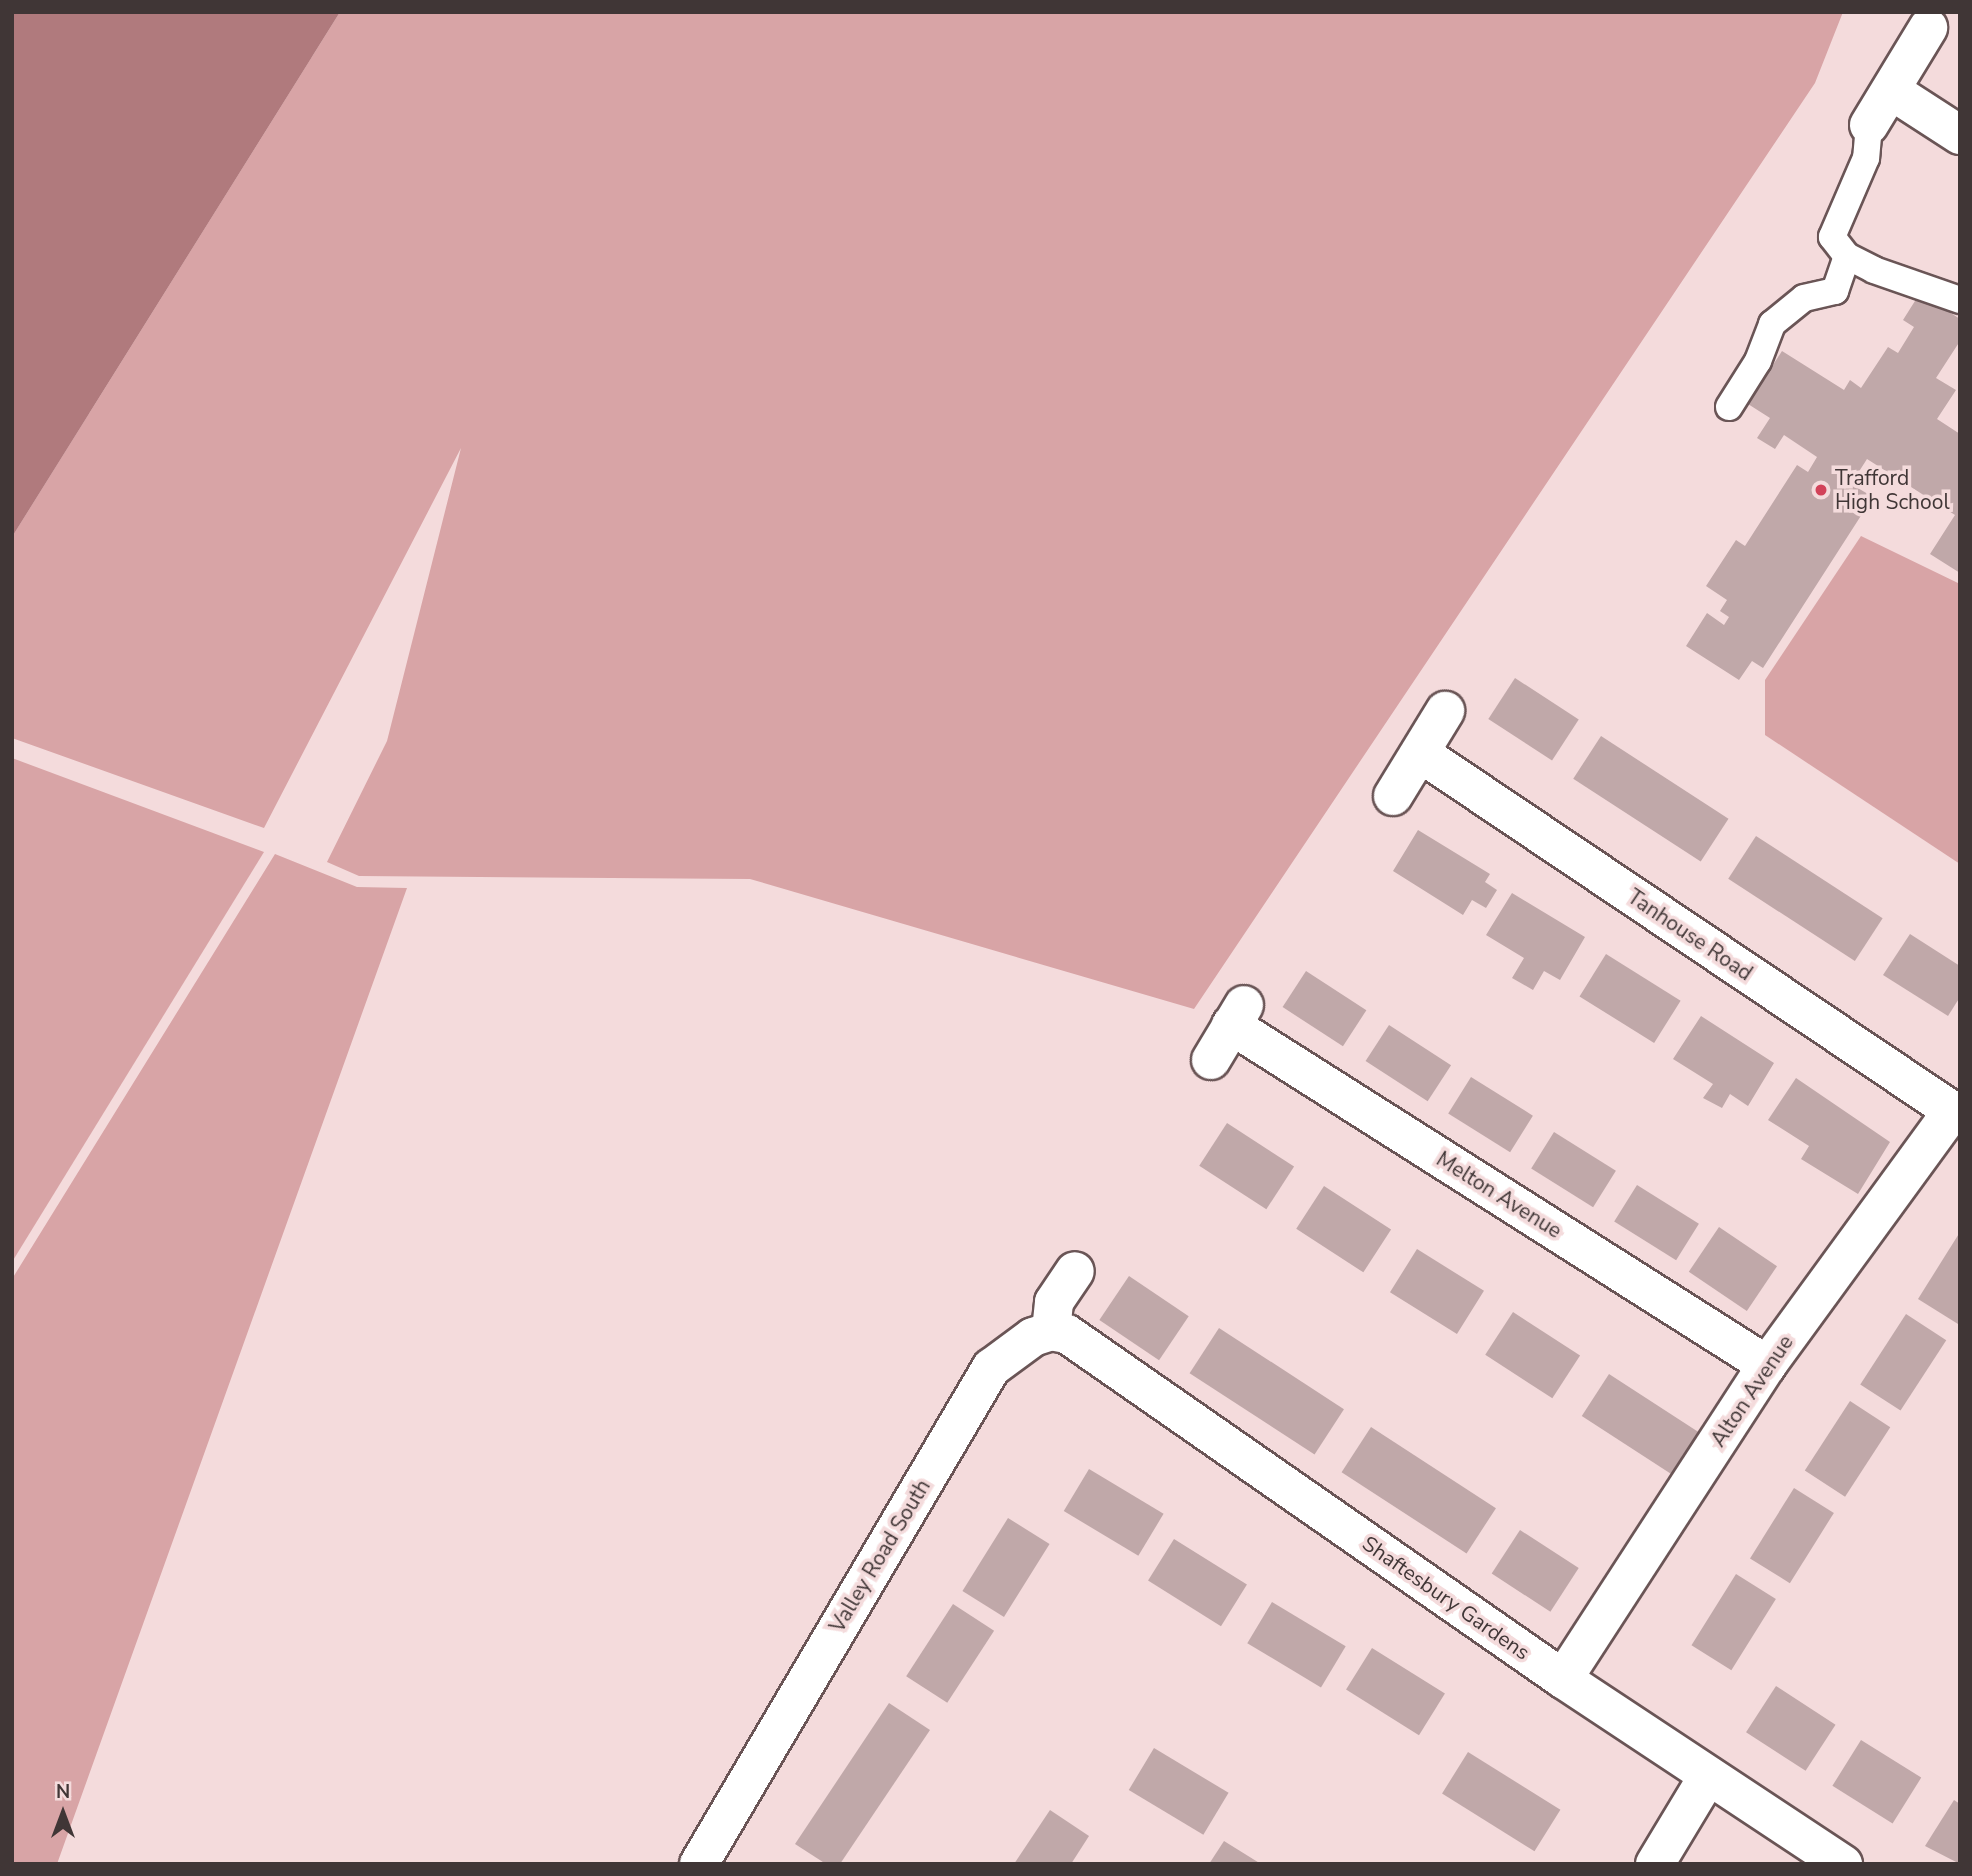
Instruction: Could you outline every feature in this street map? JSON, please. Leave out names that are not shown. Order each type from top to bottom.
[{"type":"street","points":[[1869,125],[1928,28]]},
{"type":"street","points":[[1892,91],[1960,135]]},
{"type":"street","points":[[1394,796],[1445,711]]},
{"type":"street","name":"Tanhouse Road","points":[[1420,753],[1956,1113]]},
{"type":"street","name":"Melton Avenue","points":[[1211,1060],[1238,1015],[1767,1365]]},
{"type":"street","name":"Alton Avenue","points":[[1563,1679],[1767,1365],[1956,1113]]},
{"type":"street","points":[[1051,1331],[1054,1302],[1075,1271]]},
{"type":"street","name":"Shaftesbury Gardens","points":[[1051,1331],[1078,1342],[1563,1679],[1843,1864]]},
{"type":"street","name":"Valley Road South","points":[[699,1864],[991,1368],[1033,1337],[1051,1331]]},
{"type":"street","points":[[1655,1864],[1708,1776]]},
{"type":"lane","points":[[1869,125],[1866,158],[1832,237],[1847,256],[1960,300]]},
{"type":"lane","points":[[1729,407],[1758,361],[1772,324],[1804,298],[1835,291],[1847,256]]},
{"type":"shaded area","points":[[12,12],[340,12],[12,537]]},
{"type":"shaded area","points":[[340,12],[1843,12],[1815,83],[1194,1009],[750,879],[359,876],[327,862],[387,741],[461,448],[264,828],[12,738],[12,537]]},
{"type":"shaded area","points":[[1861,536],[1960,584],[1960,864],[1765,735],[1765,680]]},
{"type":"shaded area","points":[[12,758],[264,852],[12,1262]]},
{"type":"shaded area","points":[[275,854],[357,887],[407,888],[57,1864],[12,1864],[12,1279]]},
{"type":"building","name":"Trafford High School","points":[[1920,293],[1960,319],[1960,341],[1936,378],[1956,390],[1937,419],[1960,434],[1960,573],[1930,554],[1955,515],[1867,459],[1851,484],[1873,497],[1763,668],[1752,661],[1739,680],[1686,646],[1707,613],[1724,625],[1729,617],[1720,611],[1727,600],[1706,586],[1736,540],[1745,546],[1797,465],[1808,472],[1817,457],[1784,435],[1775,449],[1757,438],[1770,418],[1748,404],[1782,351],[1844,390],[1850,380],[1861,388],[1888,347],[1898,353],[1914,327],[1903,320]]},
{"type":"building","points":[[1515,678],[1579,719],[1552,760],[1488,719]]},
{"type":"building","points":[[1601,736],[1728,819],[1701,862],[1573,779]]},
{"type":"building","points":[[1418,830],[1490,874],[1485,882],[1497,890],[1486,908],[1472,900],[1463,915],[1393,871]]},
{"type":"building","points":[[1756,836],[1883,918],[1855,961],[1728,879]]},
{"type":"building","points":[[1512,893],[1585,937],[1560,980],[1544,971],[1533,990],[1512,978],[1524,958],[1486,935]]},
{"type":"building","points":[[1910,934],[1960,966],[1960,997],[1948,1016],[1883,975]]},
{"type":"building","points":[[1606,954],[1681,1001],[1654,1043],[1580,996]]},
{"type":"building","points":[[1306,971],[1366,1010],[1343,1046],[1283,1007]]},
{"type":"building","points":[[1701,1016],[1774,1063],[1748,1106],[1730,1094],[1722,1108],[1703,1098],[1713,1084],[1673,1059]]},
{"type":"building","points":[[1389,1025],[1451,1065],[1428,1101],[1366,1061]]},
{"type":"building","points":[[1471,1077],[1533,1116],[1510,1152],[1448,1113]]},
{"type":"building","points":[[1796,1078],[1890,1142],[1858,1194],[1801,1159],[1809,1146],[1768,1120]]},
{"type":"building","points":[[1227,1123],[1294,1167],[1266,1209],[1199,1166]]},
{"type":"building","points":[[1554,1132],[1616,1171],[1593,1207],[1531,1168]]},
{"type":"building","points":[[1637,1185],[1699,1224],[1676,1260],[1614,1221]]},
{"type":"building","points":[[1324,1186],[1391,1230],[1363,1272],[1296,1229]]},
{"type":"building","points":[[1719,1227],[1777,1266],[1747,1311],[1689,1272]]},
{"type":"building","points":[[1960,1232],[1960,1321],[1958,1324],[1918,1299]]},
{"type":"building","points":[[1417,1249],[1484,1291],[1457,1334],[1390,1292]]},
{"type":"building","points":[[1129,1276],[1189,1316],[1159,1360],[1099,1320]]},
{"type":"building","points":[[1513,1312],[1580,1356],[1552,1398],[1485,1355]]},
{"type":"building","points":[[1906,1314],[1946,1340],[1901,1411],[1860,1384]]},
{"type":"building","points":[[1219,1328],[1344,1409],[1315,1454],[1190,1373]]},
{"type":"building","points":[[1609,1374],[1700,1433],[1672,1475],[1582,1416]]},
{"type":"building","points":[[1850,1401],[1890,1427],[1845,1497],[1805,1471]]},
{"type":"building","points":[[1371,1427],[1496,1508],[1467,1553],[1342,1472]]},
{"type":"building","points":[[1089,1469],[1164,1514],[1138,1556],[1064,1511]]},
{"type":"building","points":[[1794,1488],[1834,1513],[1790,1583],[1750,1558]]},
{"type":"building","points":[[1008,1518],[1050,1544],[1004,1617],[962,1591]]},
{"type":"building","points":[[1520,1530],[1579,1568],[1550,1612],[1492,1574]]},
{"type":"building","points":[[1174,1539],[1247,1585],[1221,1626],[1148,1581]]},
{"type":"building","points":[[1736,1574],[1776,1599],[1731,1670],[1691,1645]]},
{"type":"building","points":[[1272,1602],[1346,1646],[1321,1687],[1247,1643]]},
{"type":"building","points":[[953,1604],[994,1631],[947,1703],[906,1676]]},
{"type":"building","points":[[1372,1648],[1445,1694],[1419,1735],[1346,1690]]},
{"type":"building","points":[[1776,1686],[1836,1725],[1806,1771],[1746,1732]]},
{"type":"building","points":[[889,1703],[930,1730],[840,1864],[826,1864],[795,1844]]},
{"type":"building","points":[[1861,1740],[1921,1778],[1893,1823],[1832,1786]]},
{"type":"building","points":[[1154,1748],[1229,1793],[1203,1835],[1129,1790]]},
{"type":"building","points":[[1468,1752],[1560,1810],[1534,1851],[1442,1794]]},
{"type":"building","points":[[1954,1800],[1960,1804],[1960,1864],[1925,1846]]},
{"type":"building","points":[[1050,1810],[1089,1836],[1071,1864],[1014,1864]]},
{"type":"building","points":[[1224,1841],[1261,1864],[1209,1864]]},
{"type":"place","name":"Trafford High School","points":[[1821,490]]}]
